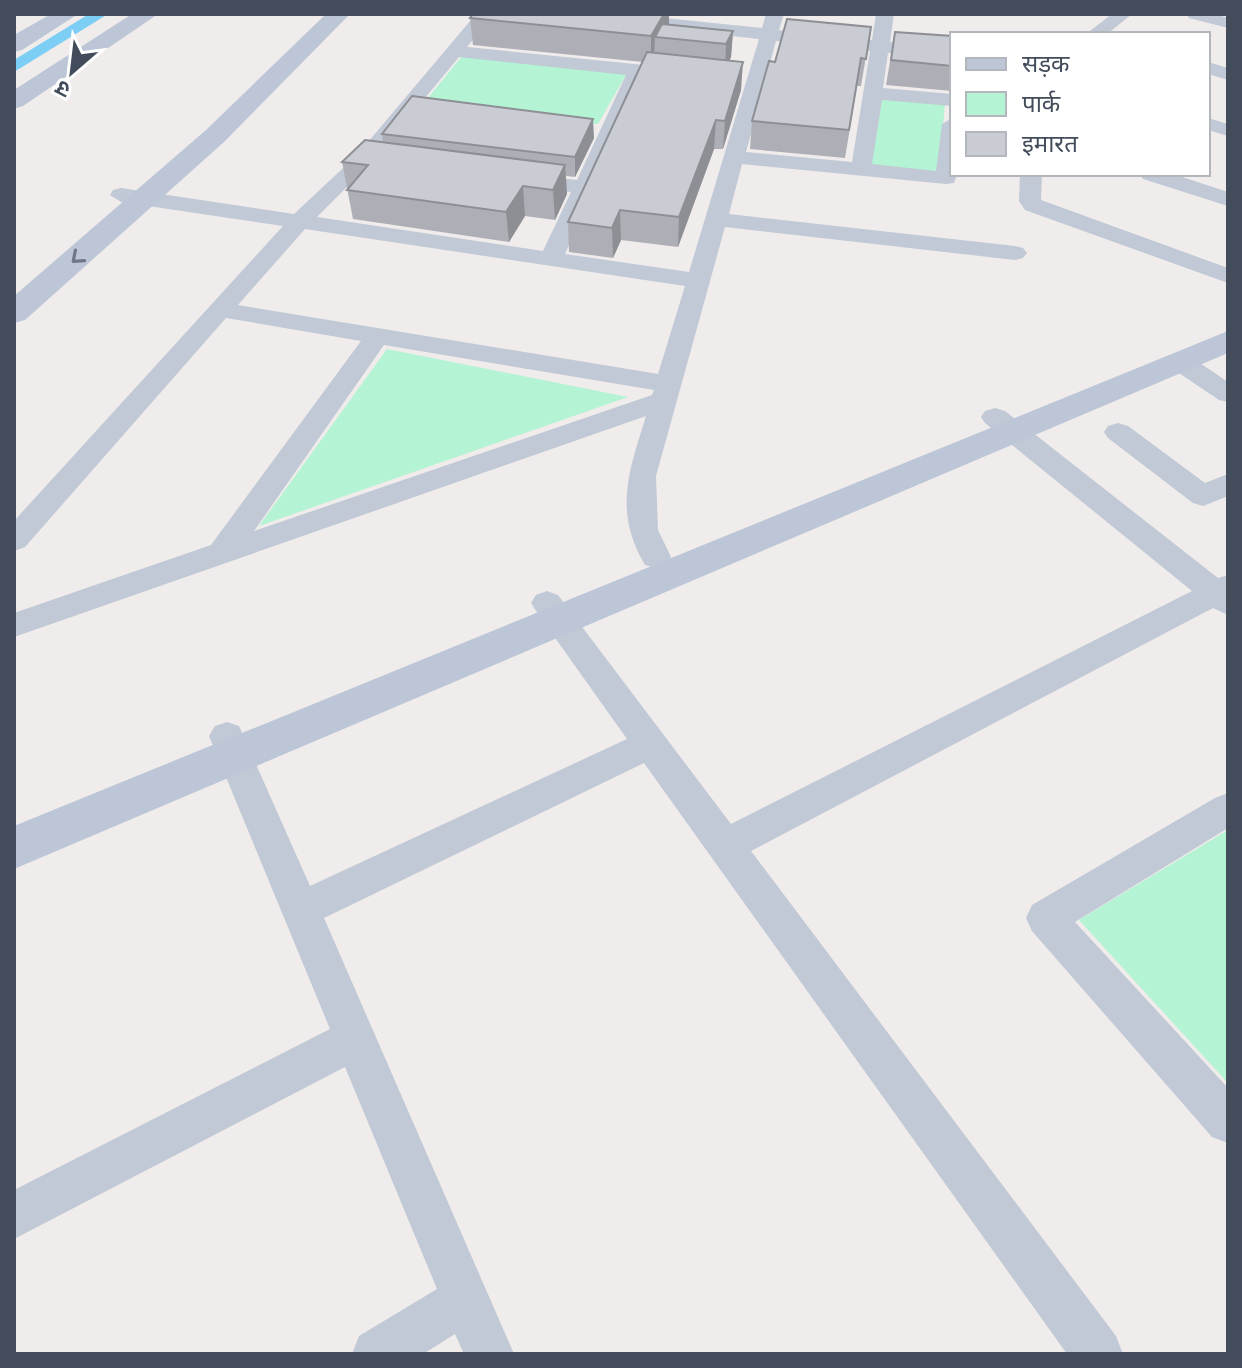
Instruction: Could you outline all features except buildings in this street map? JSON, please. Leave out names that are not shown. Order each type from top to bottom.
[{"type":"street","points":[[16,39],[46,14]]},
{"type":"street","points":[[16,39],[67,14]]},
{"type":"street","points":[[14,101],[147,14]]},
{"type":"street","points":[[14,313],[317,14]]},
{"type":"street","points":[[14,284],[133,197],[339,14]]},
{"type":"street","points":[[14,540],[299,222],[418,107],[485,14]]},
{"type":"street","points":[[577,14],[772,24],[880,46],[950,54]]},
{"type":"street","points":[[861,170],[885,14]]},
{"type":"street","points":[[1094,14],[1118,17]]},
{"type":"street","points":[[1195,14],[1228,23]]},
{"type":"street","points":[[1098,32],[1118,17]]},
{"type":"street","points":[[656,557],[643,530],[642,476],[734,157],[748,81],[772,24]]},
{"type":"street","points":[[457,51],[696,76]]},
{"type":"street","points":[[551,259],[584,187],[602,130],[638,70]]},
{"type":"street","points":[[873,93],[950,100]]},
{"type":"street","points":[[734,157],[946,178],[950,142]]},
{"type":"street","points":[[364,159],[395,163]]},
{"type":"street","points":[[1031,176],[1030,201],[1033,205],[1228,276]]},
{"type":"street","points":[[1157,176],[1228,199]]},
{"type":"street","points":[[505,177],[584,187]]},
{"type":"street","points":[[133,197],[698,281]]},
{"type":"street","points":[[716,219],[1015,253]]},
{"type":"street","points":[[220,310],[377,336],[666,392]]},
{"type":"street","points":[[222,553],[377,336]]},
{"type":"street","points":[[1215,345],[1228,394]]},
{"type":"street","points":[[553,612],[656,557],[1215,345]]},
{"type":"street","points":[[14,848],[231,746],[1004,424],[1215,345]]},
{"type":"street","points":[[14,625],[666,392]]},
{"type":"street","points":[[725,846],[1224,594],[1004,424]]},
{"type":"street","points":[[1118,432],[1203,496],[1228,484]]},
{"type":"street","points":[[553,612],[1098,1354]]},
{"type":"street","points":[[300,910],[650,744]]},
{"type":"street","points":[[14,821],[231,746]]},
{"type":"street","points":[[231,746],[489,1354]]},
{"type":"street","points":[[1227,810],[1046,918],[1228,1121]]},
{"type":"street","points":[[14,1215],[355,1039]]},
{"type":"street","points":[[377,1354],[466,1299]]},
{"type":"green space","points":[[463,55],[627,73],[598,124],[423,104]]},
{"type":"green space","points":[[882,97],[945,103],[939,173],[871,166]]},
{"type":"green space","points":[[387,349],[628,397],[259,526]]},
{"type":"green space","points":[[1228,830],[1228,1083],[1079,920]]},
{"type":"waterway","points":[[14,67],[100,14]]}]
